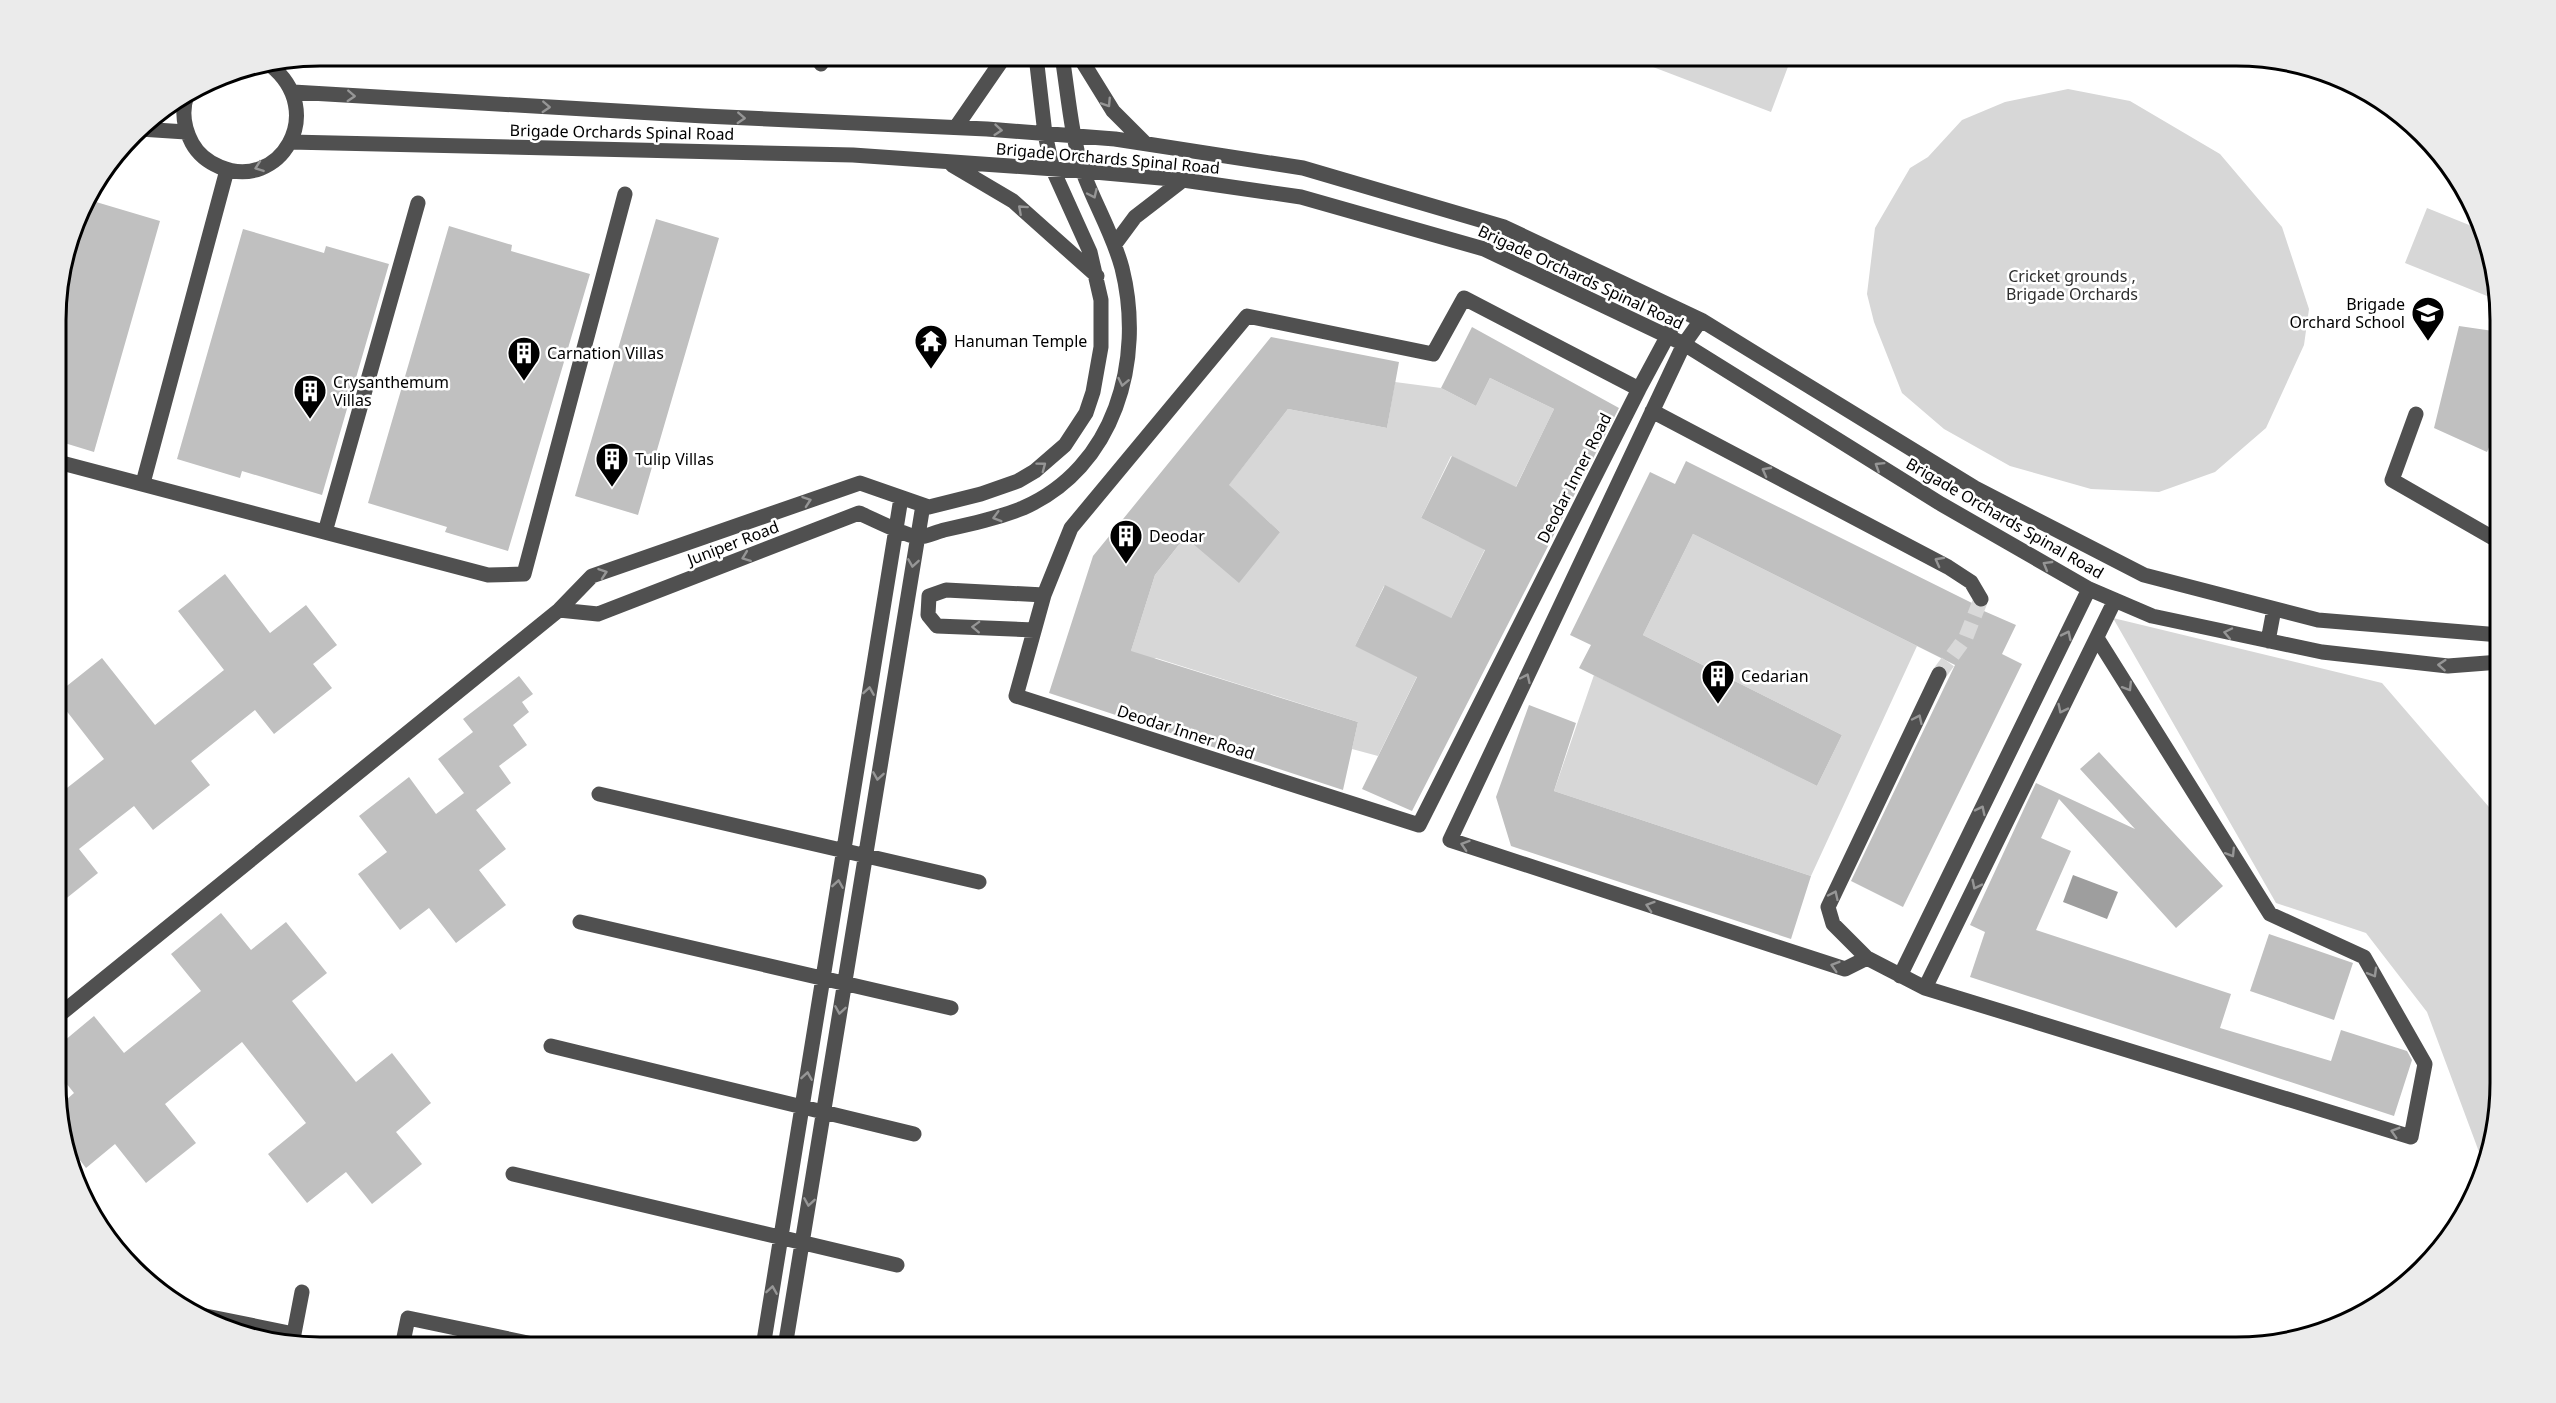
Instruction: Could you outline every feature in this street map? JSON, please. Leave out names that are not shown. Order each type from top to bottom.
[{"type":"street","points":[[956,127],[998,66]]},
{"type":"street","points":[[66,1010],[559,610],[592,576],[860,483],[929,507],[981,494],[1018,481],[1051,459],[1077,429],[1086,413],[1099,370],[1102,324],[1097,276],[1081,230],[1053,170],[1045,134],[1037,66]]},
{"type":"street","points":[[917,537],[988,520],[1030,504],[1068,479],[1099,444],[1119,400],[1128,349],[1127,297],[1115,244],[1083,171],[1064,66]]},
{"type":"street","points":[[1085,66],[1113,111],[1145,143]]},
{"type":"street","points":[[186,105],[184,117],[186,132],[195,149],[210,162],[227,170],[246,171],[263,167],[279,157],[290,142],[296,126],[297,109],[293,92],[284,77],[276,70]]},
{"type":"street","name":"Brigade Orchards Spinal Road","points":[[293,92],[692,116],[956,127],[1075,135],[1145,143],[1303,168],[1504,227],[1701,320],[1975,488],[2144,575],[2318,620],[2490,634]]},
{"type":"street","points":[[152,130],[186,132]]},
{"type":"street","name":"Brigade Orchards Spinal Road","points":[[290,142],[853,155],[1183,180],[1300,197],[1484,249],[1684,344],[1941,504],[2089,589],[2152,616],[2322,652],[2448,666],[2490,663]]},
{"type":"street","points":[[947,162],[1013,201],[1097,276]]},
{"type":"street","points":[[144,483],[227,170]]},
{"type":"street","points":[[1115,244],[1135,217],[1183,180]]},
{"type":"street","points":[[66,464],[488,575],[524,574],[625,194]]},
{"type":"street","points":[[325,532],[418,202]]},
{"type":"street","name":"Deodar Inner Road","points":[[1464,298],[1639,389],[1419,825],[1016,696],[1044,595],[1071,528],[1247,316],[1433,354],[1464,298]]},
{"type":"street","points":[[1639,389],[1681,311]]},
{"type":"street","points":[[1701,320],[1684,344],[1450,840],[1845,969],[1867,958]]},
{"type":"street","points":[[1652,411],[1948,567],[1971,582],[1982,599]]},
{"type":"street","points":[[2416,414],[2392,480],[2490,536]]},
{"type":"street","points":[[765,1337],[901,498]]},
{"type":"street","points":[[787,1337],[922,505]]},
{"type":"street","name":"Juniper Road","points":[[559,610],[598,614],[860,513],[917,537]]},
{"type":"street","points":[[1900,976],[2089,589]]},
{"type":"street","points":[[1035,630],[937,626],[928,615],[929,596],[945,590],[1044,595]]},
{"type":"street","points":[[1925,988],[2115,600]]},
{"type":"street","points":[[2268,641],[2274,609]]},
{"type":"street","points":[[1939,674],[1828,906],[1833,924],[1867,958],[1925,988],[2411,1137],[2425,1064],[2364,957],[2270,914],[2097,638]]},
{"type":"street","points":[[599,794],[979,882]]},
{"type":"street","points":[[580,921],[951,1008]]},
{"type":"street","points":[[551,1046],[914,1134]]},
{"type":"street","points":[[513,1174],[897,1265]]},
{"type":"street","points":[[294,1335],[302,1292]]},
{"type":"street","points":[[404,1337],[408,1318],[486,1337]]},
{"type":"green space","points":[[1653,66],[1788,66],[1771,112]]},
{"type":"green space","name":"Cricket grounds , Brigade Orchards","points":[[2068,89],[2130,101],[2220,154],[2282,227],[2309,309],[2304,345],[2266,428],[2215,472],[2159,492],[2091,489],[2010,466],[1944,429],[1902,393],[1874,322],[1867,294],[1875,228],[1910,168],[1928,157],[1962,120],[2005,102]]},
{"type":"green space","points":[[2427,208],[2472,226],[2485,271],[2489,297],[2405,263]]},
{"type":"green space","points":[[1490,378],[1554,409],[1502,515],[1490,475],[1451,456],[1421,518],[1459,537],[1489,541],[1443,634],[1384,586],[1355,646],[1428,654],[1378,756],[1352,749],[1358,722],[1156,658],[1124,673],[1155,575],[1185,537],[1280,532],[1248,503],[1213,505],[1288,409],[1387,428],[1395,382],[1441,388],[1476,406]]},
{"type":"green space","points":[[1693,534],[1917,646],[1811,876],[1554,791],[1594,675],[1817,786],[1842,735],[1643,635]]},
{"type":"green space","points":[[2113,618],[2382,683],[2490,808],[2490,1083],[2488,1116],[2480,1154],[2427,1012],[2366,933],[2276,903]]},
{"type":"shaded area","points":[[2073,875],[2118,892],[2107,919],[2063,902]]},
{"type":"building","points":[[95,202],[160,221],[94,452],[66,443],[66,320],[68,287],[75,254],[79,238]]},
{"type":"building","points":[[656,219],[719,238],[638,515],[575,496]]},
{"type":"building","points":[[449,226],[512,245],[511,251],[590,274],[508,551],[445,532],[447,527],[368,503]]},
{"type":"building","points":[[243,229],[324,253],[326,246],[389,264],[322,495],[242,471],[240,478],[177,459]]},
{"type":"building","points":[[2459,326],[2490,331],[2490,445],[2487,452],[2434,428]]},
{"type":"building","points":[[1472,327],[1619,408],[1412,811],[1362,789],[1417,677],[1355,646],[1385,585],[1451,618],[1485,550],[1421,518],[1452,456],[1516,487],[1554,409],[1490,378],[1476,406],[1441,388]]},
{"type":"building","points":[[1271,337],[1399,362],[1387,428],[1288,409],[1229,485],[1280,532],[1239,583],[1185,537],[1155,575],[1131,651],[1358,722],[1343,790],[1049,693],[1093,556]]},
{"type":"building","name":"Cedarian","points":[[1686,461],[1972,603],[1977,608],[2016,625],[2002,654],[2022,664],[1903,907],[1851,881],[1955,665],[1693,534],[1643,635],[1842,735],[1817,786],[1579,668],[1591,645],[1570,635],[1650,472],[1675,484]]},
{"type":"building","points":[[225,574],[270,633],[306,605],[337,645],[313,664],[332,688],[274,734],[255,710],[191,761],[210,785],[153,830],[134,806],[79,849],[98,873],[66,899],[66,789],[104,759],[66,710],[66,687],[102,658],[155,725],[224,670],[178,611]]},
{"type":"building","points":[[519,676],[533,694],[522,702],[529,712],[513,725],[527,745],[499,766],[511,783],[476,810],[506,849],[479,870],[506,905],[456,943],[429,908],[400,930],[358,874],[387,852],[359,816],[409,777],[436,814],[464,793],[438,759],[473,732],[463,719]]},
{"type":"building","points":[[1529,705],[1576,723],[1554,791],[1811,876],[1791,939],[1511,846],[1496,797]]},
{"type":"building","points":[[2099,752],[2223,886],[2176,928],[2059,799],[2041,838],[2071,851],[2036,930],[2231,994],[2220,1028],[2331,1061],[2341,1030],[2407,1051],[2412,1060],[2394,1116],[1970,977],[1985,932],[1970,925],[2036,783],[2135,829],[2080,769]]},
{"type":"building","points":[[221,913],[251,950],[286,922],[327,973],[292,1001],[356,1082],[392,1053],[431,1103],[396,1132],[422,1164],[372,1204],[346,1172],[307,1203],[268,1154],[306,1123],[242,1042],[165,1104],[196,1143],[146,1183],[115,1144],[86,1168],[77,1156],[68,1116],[67,1099],[74,1093],[66,1083],[66,1039],[94,1016],[124,1053],[201,991],[171,954]]},
{"type":"building","points":[[2269,934],[2353,963],[2334,1020],[2250,991]]},
{"type":"tunnel","points":[[1939,674],[1966,637],[1981,599]]},
{"type":"place","name":"Brigade Orchard School","points":[[2428,342]]},
{"type":"place","name":"Hanuman Temple","points":[[931,370]]},
{"type":"place","name":"Carnation Villas","points":[[524,382]]},
{"type":"place","name":"Crysanthemum Villas","points":[[310,420]]},
{"type":"place","name":"Tulip Villas","points":[[612,488]]},
{"type":"place","name":"Deodar","points":[[1126,565]]},
{"type":"place","name":"Cedarian","points":[[1718,705]]}]
